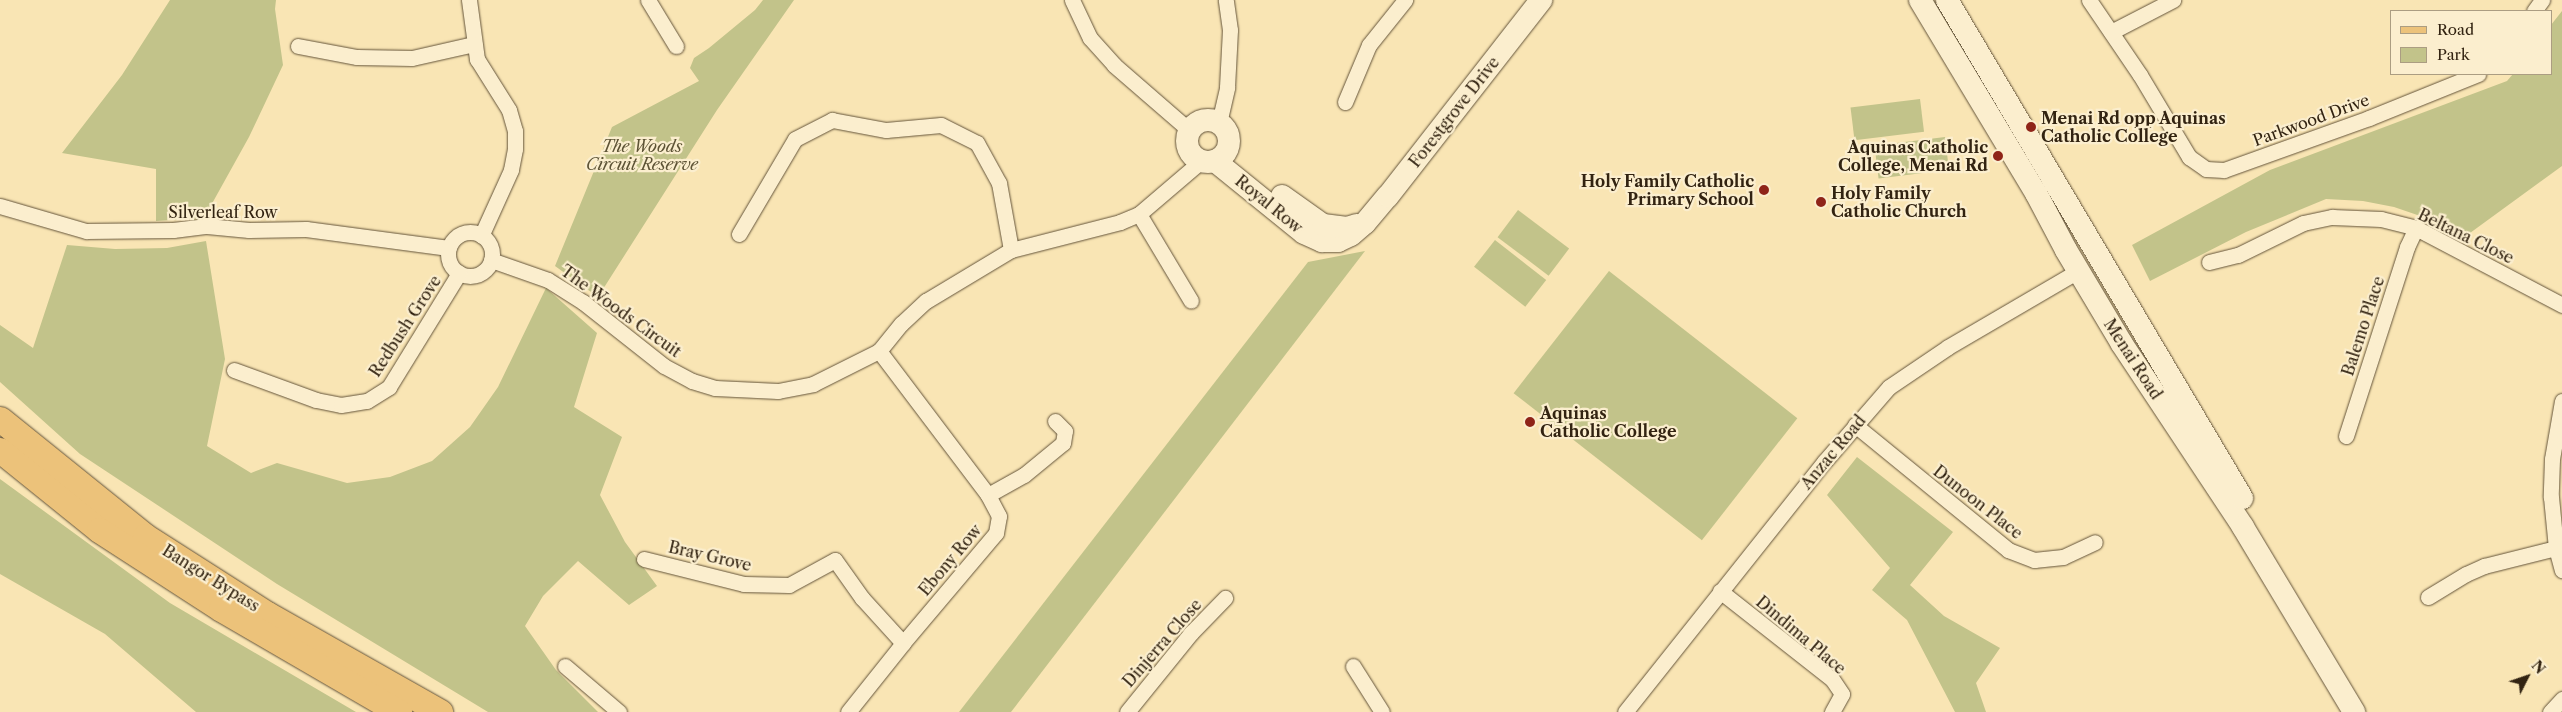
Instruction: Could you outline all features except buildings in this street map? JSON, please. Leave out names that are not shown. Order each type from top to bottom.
[{"type":"main road","name":"Forestgrove Drive","points":[[1366,223],[1541,0]]},
{"type":"main road","name":"Menai Road","points":[[1920,0],[2036,192],[2078,271],[2122,344],[2243,527],[2354,712]]},
{"type":"main road","name":"Menai Road","points":[[1947,0],[2370,712]]},
{"type":"main road","points":[[1203,120],[1219,122],[1224,127],[1229,139],[1214,158],[1189,151],[1187,140],[1189,130],[1203,120]]},
{"type":"main road","name":"Royal Row","points":[[1214,158],[1323,225],[1347,228],[1366,223]]},
{"type":"main road","name":"Anzac Road","points":[[2078,271],[2100,259]]},
{"type":"main road","name":"Bangor Bypass","points":[[0,419],[145,536],[267,614],[440,712]]},
{"type":"main road","name":"Bangor Bypass","points":[[0,450],[98,530],[221,609],[400,712]]},
{"type":"street","points":[[469,0],[477,59],[509,110],[515,130],[515,149],[510,170],[481,236]]},
{"type":"street","points":[[648,0],[676,46]]},
{"type":"street","points":[[1072,0],[1090,38],[1114,65],[1189,130]]},
{"type":"street","points":[[1219,122],[1228,78],[1230,30],[1226,0]]},
{"type":"street","points":[[1345,102],[1369,45],[1405,0]]},
{"type":"street","name":"Parkwood Drive","points":[[2089,0],[2140,75],[2189,157],[2206,168],[2224,170],[2378,114],[2476,75]]},
{"type":"street","points":[[2111,32],[2173,0]]},
{"type":"street","points":[[298,46],[357,57],[412,58],[474,44]]},
{"type":"street","points":[[739,234],[795,139],[832,120],[886,130],[942,125],[977,143],[999,183],[1011,250]]},
{"type":"street","name":"The Woods Circuit","points":[[491,260],[522,269],[548,280],[583,302],[664,366],[692,380],[715,388],[778,391],[812,384],[879,352],[901,324],[926,301],[1011,250],[1120,222],[1138,214],[1214,158]]},
{"type":"street","name":"Silverleaf Row","points":[[0,206],[86,231],[173,230],[207,226],[248,230],[306,229],[449,248]]},
{"type":"street","points":[[1138,214],[1191,301]]},
{"type":"street","name":"Beltana Close","points":[[2208,262],[2238,255],[2303,224],[2332,216],[2381,219],[2416,228],[2562,305]]},
{"type":"street","name":"Balemo Place","points":[[2346,436],[2407,247],[2416,228]]},
{"type":"street","points":[[465,233],[481,236],[490,246],[491,260],[486,270],[476,275],[460,273],[450,262],[449,248],[455,238],[465,233]]},
{"type":"street","name":"Anzac Road","points":[[1625,712],[1720,591],[1855,425],[1889,387],[1906,373],[2078,271]]},
{"type":"street","name":"Redbush Grove","points":[[234,370],[316,400],[341,405],[367,401],[389,387],[460,273]]},
{"type":"street","name":"Ebony Row","points":[[848,712],[996,533],[998,516],[988,495],[879,352]]},
{"type":"street","points":[[2562,401],[2557,460],[2551,497],[2556,548],[2562,570]]},
{"type":"street","points":[[988,495],[1024,475],[1063,443],[1065,431],[1055,421]]},
{"type":"street","name":"Dunoon Place","points":[[1855,425],[2008,550],[2034,560],[2063,557],[2095,542]]},
{"type":"street","points":[[2428,598],[2466,574],[2484,566],[2556,548]]},
{"type":"street","name":"Bray Grove","points":[[644,559],[744,584],[789,585],[835,560],[862,598],[903,644]]},
{"type":"street","name":"Dindima Place","points":[[1720,591],[1832,680],[1842,694],[1832,712]]},
{"type":"street","name":"Dinjerra Close","points":[[1127,712],[1191,634],[1225,598]]},
{"type":"street","points":[[564,666],[619,712]]},
{"type":"street","points":[[1353,666],[1382,712]]},
{"type":"street","points":[[2550,712],[2562,699]]},
{"type":"green space","points":[[170,0],[276,0],[275,9],[283,65],[249,137],[204,218],[156,221],[156,169],[62,153],[122,75]]},
{"type":"green space","name":"The Woods Circuit Reserve","points":[[763,0],[794,0],[717,110],[598,297],[555,266],[612,127],[699,81],[690,68],[694,58],[755,10]]},
{"type":"green space","points":[[2562,11],[2562,166],[2470,233],[2394,207],[2363,201],[2326,199],[2246,232],[2150,281],[2132,245],[2270,170],[2507,81],[2512,75],[2552,75],[2552,24]]},
{"type":"green space","points":[[1920,99],[1924,132],[1855,140],[1851,108]]},
{"type":"green space","points":[[1945,137],[1949,170],[1879,178],[1875,146]]},
{"type":"green space","points":[[1518,210],[1569,249],[1549,276],[1498,237]]},
{"type":"green space","points":[[1495,240],[1546,280],[1525,307],[1474,267]]},
{"type":"green space","points":[[206,241],[225,359],[207,446],[251,473],[277,463],[347,483],[390,477],[432,461],[470,427],[498,387],[546,288],[597,333],[574,407],[622,437],[600,495],[625,542],[657,586],[629,605],[578,561],[543,596],[525,626],[556,670],[598,712],[488,712],[277,584],[80,454],[0,382],[0,325],[33,348],[67,245],[115,249],[167,248]]},
{"type":"green space","points":[[1365,251],[1011,712],[959,712],[1308,262]]},
{"type":"green space","points":[[1609,271],[1797,418],[1702,540],[1514,393]]},
{"type":"green space","points":[[1857,457],[1953,532],[1910,585],[1944,616],[2000,648],[1976,683],[1986,712],[1955,712],[1907,620],[1872,590],[1890,568],[1827,495]]},
{"type":"green space","points":[[0,479],[170,603],[356,712],[196,712],[105,634],[0,574]]},
{"type":"place","name":"Menai Rd opp Aquinas Catholic College","points":[[2031,127]]},
{"type":"place","name":"Aquinas Catholic College, Menai Rd","points":[[1998,156]]},
{"type":"place","name":"Holy Family Catholic Primary School","points":[[1764,190]]},
{"type":"place","name":"Holy Family Catholic Church","points":[[1821,202]]},
{"type":"place","name":"Aquinas Catholic College","points":[[1530,422]]}]
